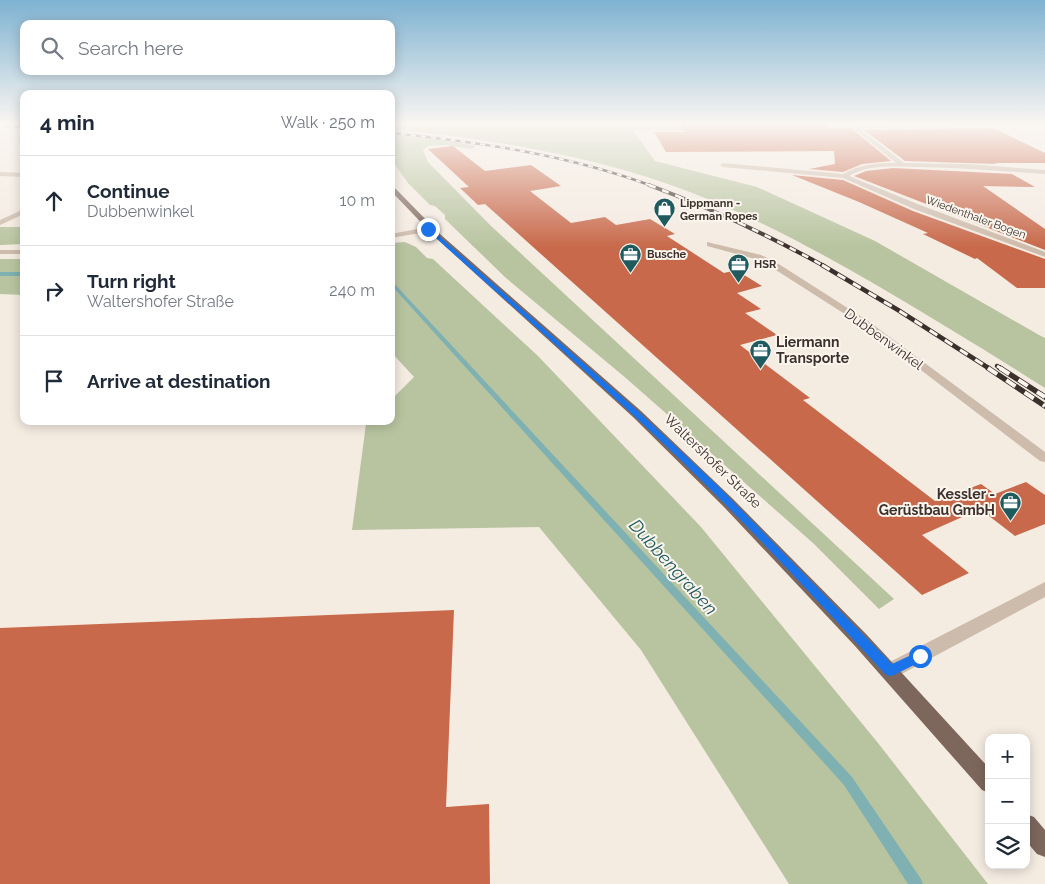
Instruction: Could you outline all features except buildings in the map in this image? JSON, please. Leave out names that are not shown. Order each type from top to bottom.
[{"type":"main road","name":"Waltershofer Straße","points":[[395,191],[428,229],[636,413],[710,484],[824,600],[986,779]]},
{"type":"main road","points":[[1030,829],[1045,846]]},
{"type":"street","name":"Wiedenthaler Bogen","points":[[726,164],[844,176],[917,207],[1045,255]]},
{"type":"street","name":"Wiedenthaler Bogen","points":[[844,176],[854,170],[876,165],[967,166],[1045,172]]},
{"type":"street","points":[[0,174],[20,175]]},
{"type":"street","points":[[0,223],[20,213]]},
{"type":"street","points":[[395,235],[428,229]]},
{"type":"street","name":"Dubbenwinkel","points":[[710,244],[758,256],[779,268],[865,323],[1045,458]]},
{"type":"street","points":[[0,252],[20,252]]},
{"type":"street","points":[[890,671],[1045,589]]},
{"type":"green space","points":[[395,164],[430,164],[489,224],[894,599],[879,609],[813,543],[627,379],[506,278],[445,219],[445,215],[435,206],[430,205],[408,183]]},
{"type":"green space","points":[[601,164],[668,164],[757,187],[875,241],[1045,338],[1045,388],[941,324],[794,239],[737,212],[677,187]]},
{"type":"green space","points":[[0,227],[20,227],[20,244],[0,245]]},
{"type":"green space","points":[[405,242],[416,247],[427,258],[433,259],[538,356],[701,527],[878,743],[988,884],[789,884],[641,650],[539,527],[352,530],[366,425],[395,425],[395,396],[414,377],[395,356],[395,243]]},
{"type":"green space","points":[[0,259],[20,259],[20,295],[0,294]]},
{"type":"waterway","name":"Dubbengraben","points":[[0,274],[20,274]]},
{"type":"waterway","name":"Dubbengraben","points":[[395,286],[848,781],[916,884]]},
{"type":"railway","points":[[582,164],[652,186]]},
{"type":"railway","points":[[649,185],[738,222],[824,266]]},
{"type":"railway","points":[[822,265],[898,310],[990,369]]},
{"type":"railway","points":[[997,366],[1002,369]]},
{"type":"railway","points":[[988,368],[1045,406]]},
{"type":"railway","points":[[1000,368],[1045,397]]},
{"type":"place","name":"Lippmann - German Ropes","points":[[664,228]]},
{"type":"place","name":"Busche","points":[[631,273]]},
{"type":"place","name":"HSR","points":[[738,283]]},
{"type":"place","name":"Liermann Transporte","points":[[760,369]]},
{"type":"place","name":"Kessler - Gerüstbau GmbH","points":[[1011,521]]},
{"type":"route","points":[[428,229],[636,413],[717,491],[824,600],[890,671],[920,656]]}]
